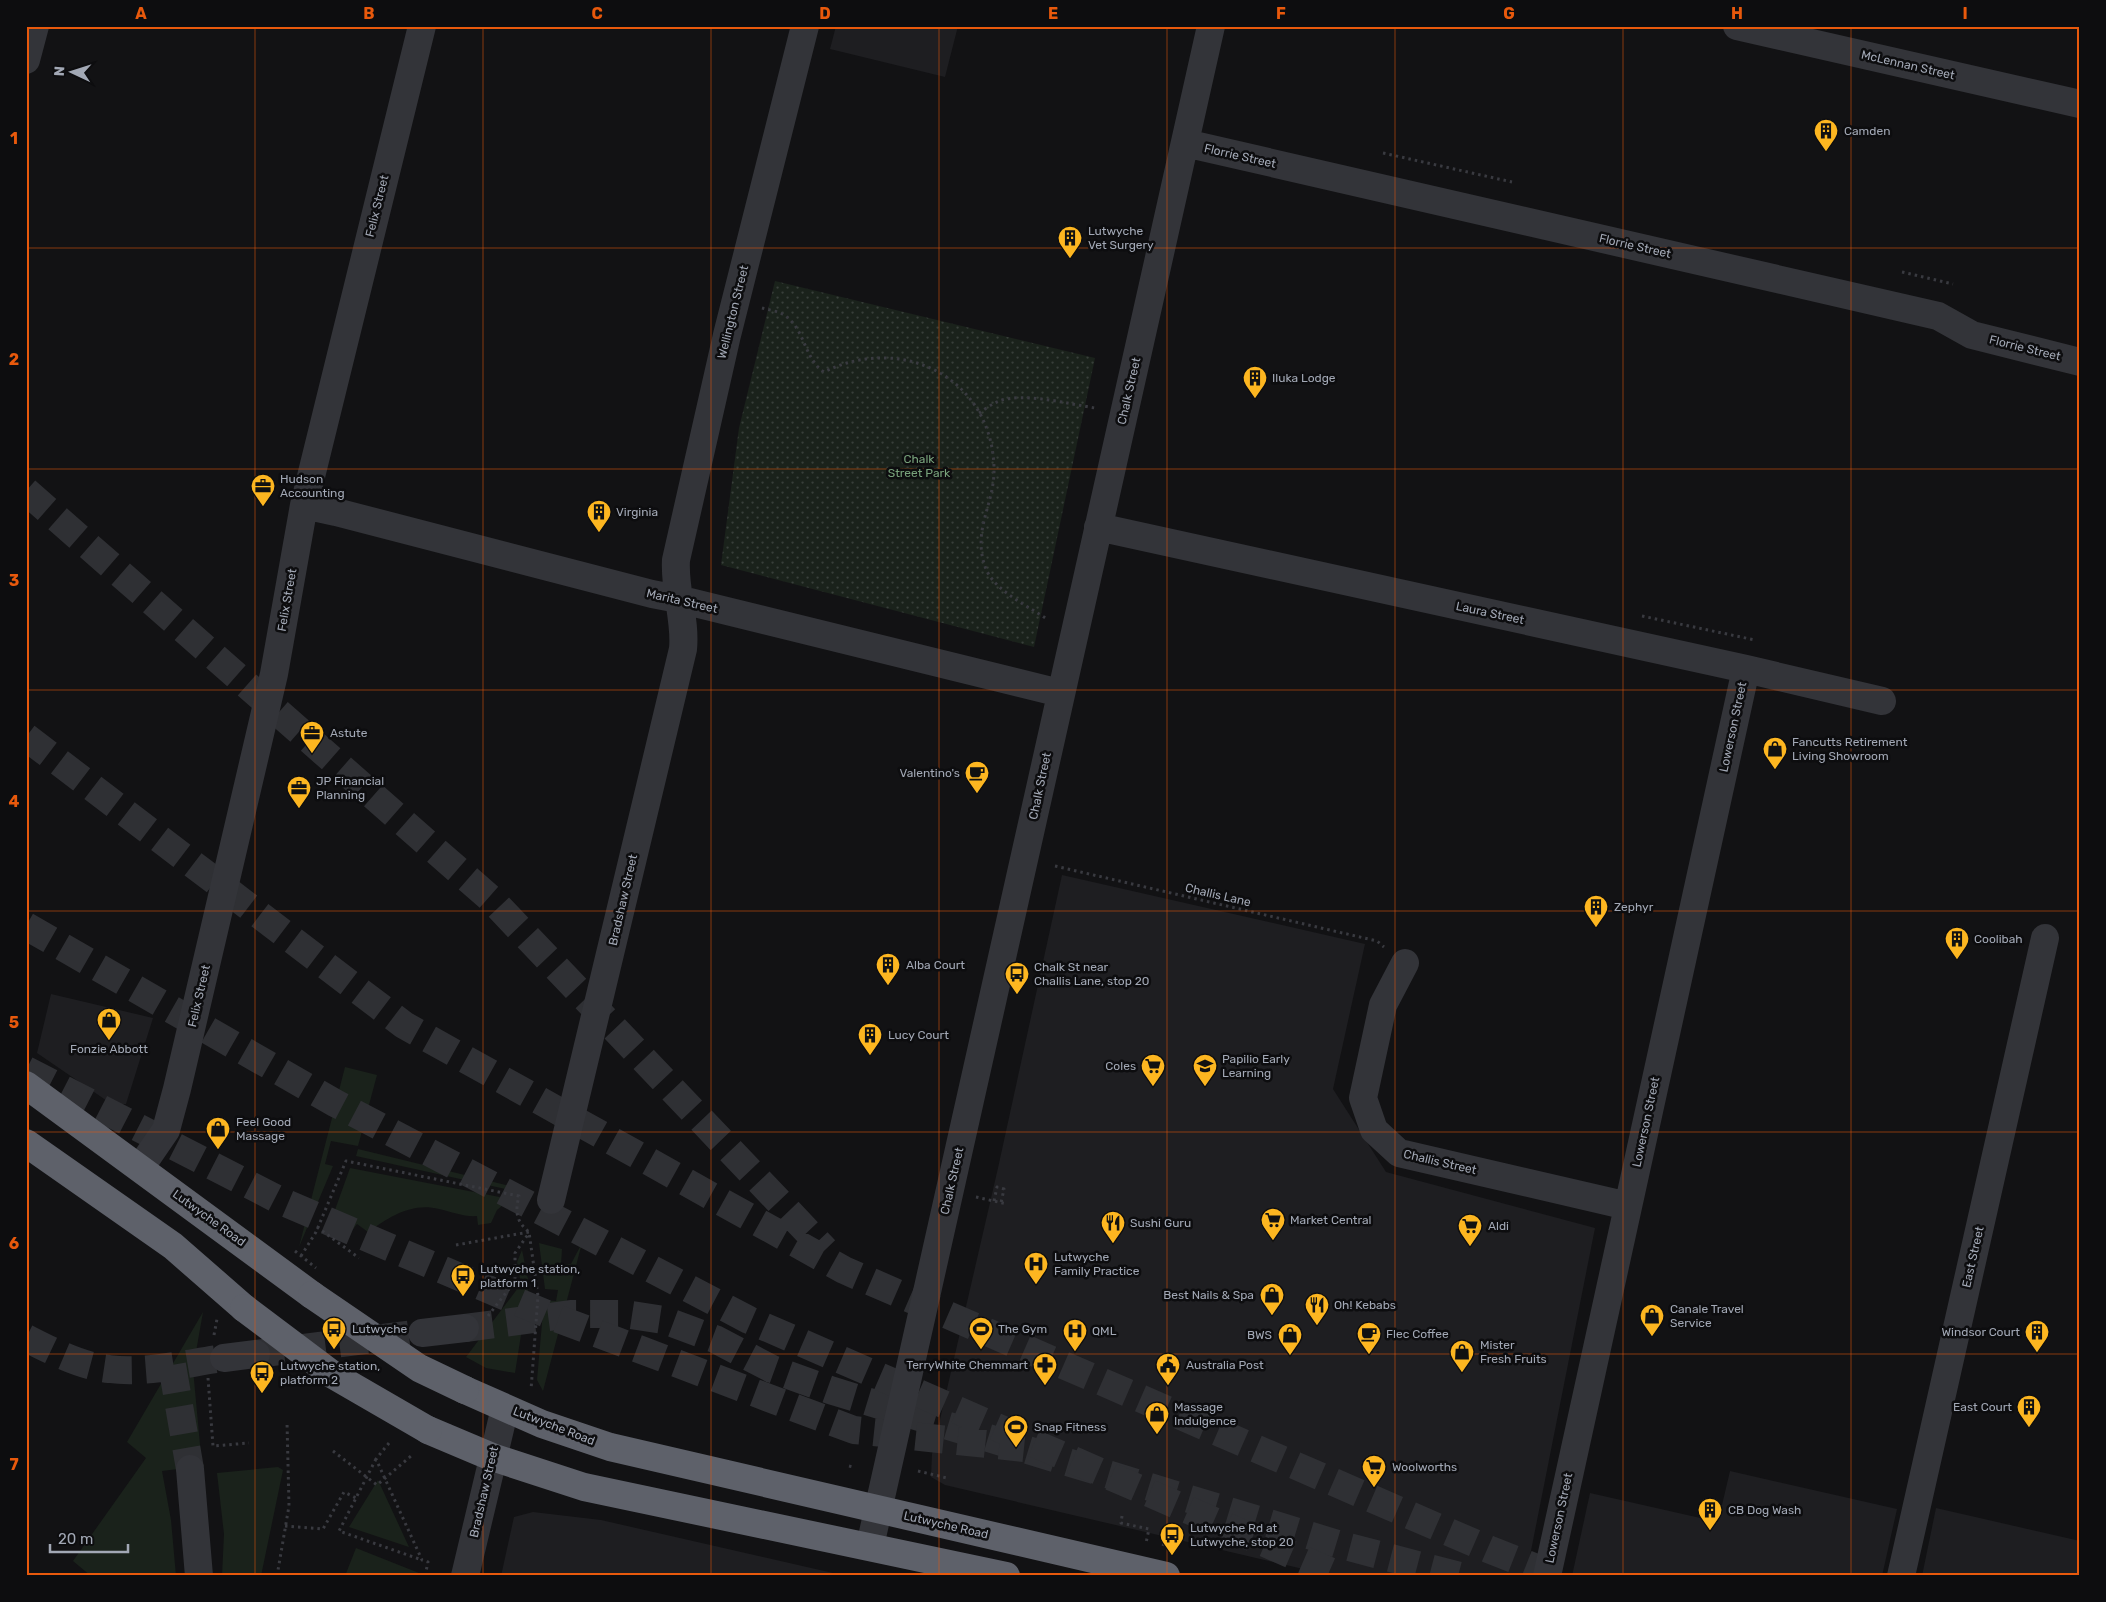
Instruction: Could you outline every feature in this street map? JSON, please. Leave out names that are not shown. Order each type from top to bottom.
[{"type":"highway","name":"Lutwyche Road","points":[[26,1085],[140,1168],[290,1263],[389,1349],[419,1368],[542,1424],[610,1447],[1166,1576]]},
{"type":"highway","points":[[26,1143],[173,1246],[234,1315],[428,1430],[492,1457],[545,1475],[620,1495],[1006,1576]]},
{"type":"street","points":[[26,60],[35,26]]},
{"type":"street","name":"Felix Street","points":[[140,1168],[166,1130],[177,1089],[268,701],[304,505],[422,26]]},
{"type":"street","name":"Wellington Street","points":[[678,599],[675,584],[676,560],[727,335],[806,26]]},
{"type":"street","name":"Chalk Street","points":[[870,1546],[1211,26]]},
{"type":"street","name":"McLennan Street","points":[[1737,26],[2080,104]]},
{"type":"street","name":"Florrie Street","points":[[1185,143],[1938,316],[1972,334],[2080,362]]},
{"type":"street","name":"Marita Street","points":[[304,505],[652,594],[1060,693]]},
{"type":"street","name":"Laura Street","points":[[1098,527],[1746,669],[1882,701]]},
{"type":"street","name":"Bradshaw Street","points":[[551,1200],[683,649],[684,626],[678,599]]},
{"type":"street","name":"Lowerson Street","points":[[1547,1576],[1746,669]]},
{"type":"street","name":"East Street","points":[[1901,1576],[2045,938]]},
{"type":"street","name":"Challis Street","points":[[1405,963],[1383,1006],[1363,1098],[1374,1130],[1399,1153],[1628,1206]]},
{"type":"street","points":[[422,1333],[476,1322]]},
{"type":"street","points":[[215,1358],[256,1354]]},
{"type":"street","name":"Bradshaw Street","points":[[465,1576],[505,1408]]},
{"type":"street","points":[[190,1469],[199,1576]]},
{"type":"path","points":[[1383,153],[1512,182]]},
{"type":"path","points":[[1902,272],[1953,284]]},
{"type":"path","points":[[762,308],[785,315],[795,326],[816,367],[824,372],[852,360],[891,356],[919,363],[940,372],[962,390],[979,414],[990,438],[994,468],[993,485],[980,534],[981,549],[987,570],[1000,586],[1047,619]]},
{"type":"path","points":[[979,414],[998,402],[1007,399],[1048,401],[1096,408]]},
{"type":"path","points":[[1642,616],[1755,640]]},
{"type":"path","name":"Challis Lane","points":[[1055,866],[1377,942]]},
{"type":"path","points":[[290,1263],[317,1226],[346,1161],[519,1196],[516,1216],[520,1224],[529,1232],[538,1296],[531,1390]]},
{"type":"path","points":[[994,1201],[997,1187],[1004,1188],[1001,1203]]},
{"type":"path","points":[[976,1197],[1006,1204]]},
{"type":"path","points":[[317,1226],[359,1258]]},
{"type":"path","points":[[456,1245],[529,1232]]},
{"type":"path","points":[[476,1322],[515,1281],[515,1253],[529,1232]]},
{"type":"path","points":[[234,1315],[217,1317],[215,1358],[207,1381],[213,1446],[249,1443]]},
{"type":"path","points":[[277,1576],[289,1506],[290,1475],[287,1422]]},
{"type":"path","points":[[389,1443],[376,1460],[339,1531],[428,1562],[425,1576]]},
{"type":"path","points":[[333,1451],[377,1484],[411,1456]]},
{"type":"path","points":[[376,1460],[422,1560]]},
{"type":"path","points":[[918,1472],[947,1478]]},
{"type":"path","points":[[286,1526],[323,1529],[344,1492],[356,1498]]},
{"type":"path","points":[[1122,1516],[1121,1523],[1149,1529],[1146,1542]]},
{"type":"path","points":[[1163,1546],[1166,1536]]},
{"type":"shaded area","points":[[836,26],[958,26],[945,77],[830,49]]},
{"type":"shaded area","name":"Market Central","points":[[1062,875],[1365,944],[1333,1089],[1386,1172],[1595,1228],[1526,1576],[1333,1576],[945,1485],[931,1477],[932,1454],[998,1168]]},
{"type":"shaded area","points":[[51,994],[153,1018],[126,1104],[113,1105],[37,1053]]},
{"type":"shaded area","points":[[1730,1471],[1897,1509],[1882,1576],[1572,1576],[1590,1493],[1718,1522]]},
{"type":"shaded area","points":[[1936,1508],[2080,1541],[2080,1576],[1922,1576]]},
{"type":"shaded area","points":[[533,1512],[601,1520],[846,1576],[501,1576],[514,1517]]},
{"type":"green space","name":"Chalk Street Park","points":[[775,281],[1095,358],[1034,647],[721,565],[739,428]]},
{"type":"green space","points":[[345,1067],[377,1075],[358,1146],[331,1141],[325,1164],[333,1166],[299,1247]]},
{"type":"green space","points":[[358,1149],[514,1187],[514,1191],[356,1156]]},
{"type":"green space","points":[[350,1168],[510,1199],[497,1210],[491,1223],[478,1225],[477,1216],[463,1215],[429,1207],[401,1212],[368,1232],[357,1224],[350,1233],[331,1221]]},
{"type":"green space","points":[[539,1243],[562,1249],[561,1265],[571,1264],[582,1243],[543,1391],[537,1380],[544,1300],[556,1301],[558,1290],[545,1289]]},
{"type":"green space","points":[[522,1250],[529,1284],[515,1373],[486,1368],[466,1357],[521,1284],[517,1262]]},
{"type":"green space","points":[[203,1312],[193,1369],[202,1466],[162,1471],[171,1520],[176,1576],[91,1576],[73,1561],[146,1458],[127,1442]]},
{"type":"green space","points":[[278,1467],[283,1470],[261,1576],[222,1576],[224,1534],[217,1473]]},
{"type":"green space","points":[[378,1480],[409,1547],[349,1527]]},
{"type":"green space","points":[[356,1548],[419,1573],[418,1576],[345,1576]]},
{"type":"tunnel","points":[[26,491],[492,900],[825,1250]]},
{"type":"tunnel","points":[[26,737],[404,1025],[844,1270],[1488,1549],[1557,1576]]},
{"type":"tunnel","points":[[26,926],[335,1103],[749,1320],[1341,1576]]},
{"type":"tunnel","points":[[26,1070],[283,1202],[556,1318],[854,1430],[1024,1448]]},
{"type":"tunnel","points":[[465,1328],[572,1314],[625,1314],[664,1320],[715,1339],[772,1369],[830,1390],[1341,1545],[1460,1576]]},
{"type":"tunnel","points":[[256,1354],[422,1333]]},
{"type":"tunnel","points":[[26,1338],[56,1353],[87,1365],[109,1369],[152,1369],[224,1358]]},
{"type":"tunnel","points":[[172,1365],[190,1469]]},
{"type":"place","name":"Camden","points":[[1826,152]]},
{"type":"place","name":"Lutwyche Vet Surgery","points":[[1070,259]]},
{"type":"place","name":"Iluka Lodge","points":[[1255,399]]},
{"type":"place","name":"Hudson Accounting","points":[[263,507]]},
{"type":"place","name":"Virginia","points":[[599,533]]},
{"type":"place","name":"Astute","points":[[312,754]]},
{"type":"place","name":"Fancutts Retirement Living Showroom","points":[[1775,770]]},
{"type":"place","name":"Valentino's","points":[[977,794]]},
{"type":"place","name":"JP Financial Planning","points":[[299,809]]},
{"type":"place","name":"Zephyr","points":[[1596,928]]},
{"type":"place","name":"Coolibah","points":[[1957,960]]},
{"type":"place","name":"Alba Court","points":[[888,986]]},
{"type":"place","name":"Chalk St near Challis Lane, stop 20","points":[[1017,995]]},
{"type":"place","name":"Fonzie Abbott","points":[[109,1041]]},
{"type":"place","name":"Lucy Court","points":[[870,1056]]},
{"type":"place","name":"Coles","points":[[1153,1087]]},
{"type":"place","name":"Papilio Early Learning","points":[[1205,1087]]},
{"type":"place","name":"Feel Good Massage","points":[[218,1150]]},
{"type":"place","name":"Market Central","points":[[1273,1241]]},
{"type":"place","name":"Sushi Guru","points":[[1113,1244]]},
{"type":"place","name":"Aldi","points":[[1470,1247]]},
{"type":"place","name":"Lutwyche Family Practice","points":[[1036,1285]]},
{"type":"place","name":"Lutwyche station, platform 1","points":[[463,1297]]},
{"type":"place","name":"Best Nails & Spa","points":[[1272,1316]]},
{"type":"place","name":"Oh! Kebabs","points":[[1317,1326]]},
{"type":"place","name":"Canale Travel Service","points":[[1652,1337]]},
{"type":"place","name":"Lutwyche","points":[[334,1350]]},
{"type":"place","name":"The Gym","points":[[981,1350]]},
{"type":"place","name":"QML","points":[[1075,1352]]},
{"type":"place","name":"Windsor Court","points":[[2037,1353]]},
{"type":"place","name":"Flec Coffee","points":[[1369,1355]]},
{"type":"place","name":"BWS","points":[[1290,1356]]},
{"type":"place","name":"Mister Fresh Fruits","points":[[1462,1373]]},
{"type":"place","name":"TerryWhite Chemmart","points":[[1045,1386]]},
{"type":"place","name":"Australia Post","points":[[1168,1386]]},
{"type":"place","name":"Lutwyche station, platform 2","points":[[262,1394]]},
{"type":"place","name":"East Court","points":[[2029,1428]]},
{"type":"place","name":"Massage Indulgence","points":[[1157,1435]]},
{"type":"place","name":"Snap Fitness","points":[[1016,1448]]},
{"type":"place","name":"Woolworths","points":[[1374,1488]]},
{"type":"place","name":"CB Dog Wash","points":[[1710,1531]]},
{"type":"place","name":"Lutwyche Rd at Lutwyche, stop 20","points":[[1172,1556]]}]
